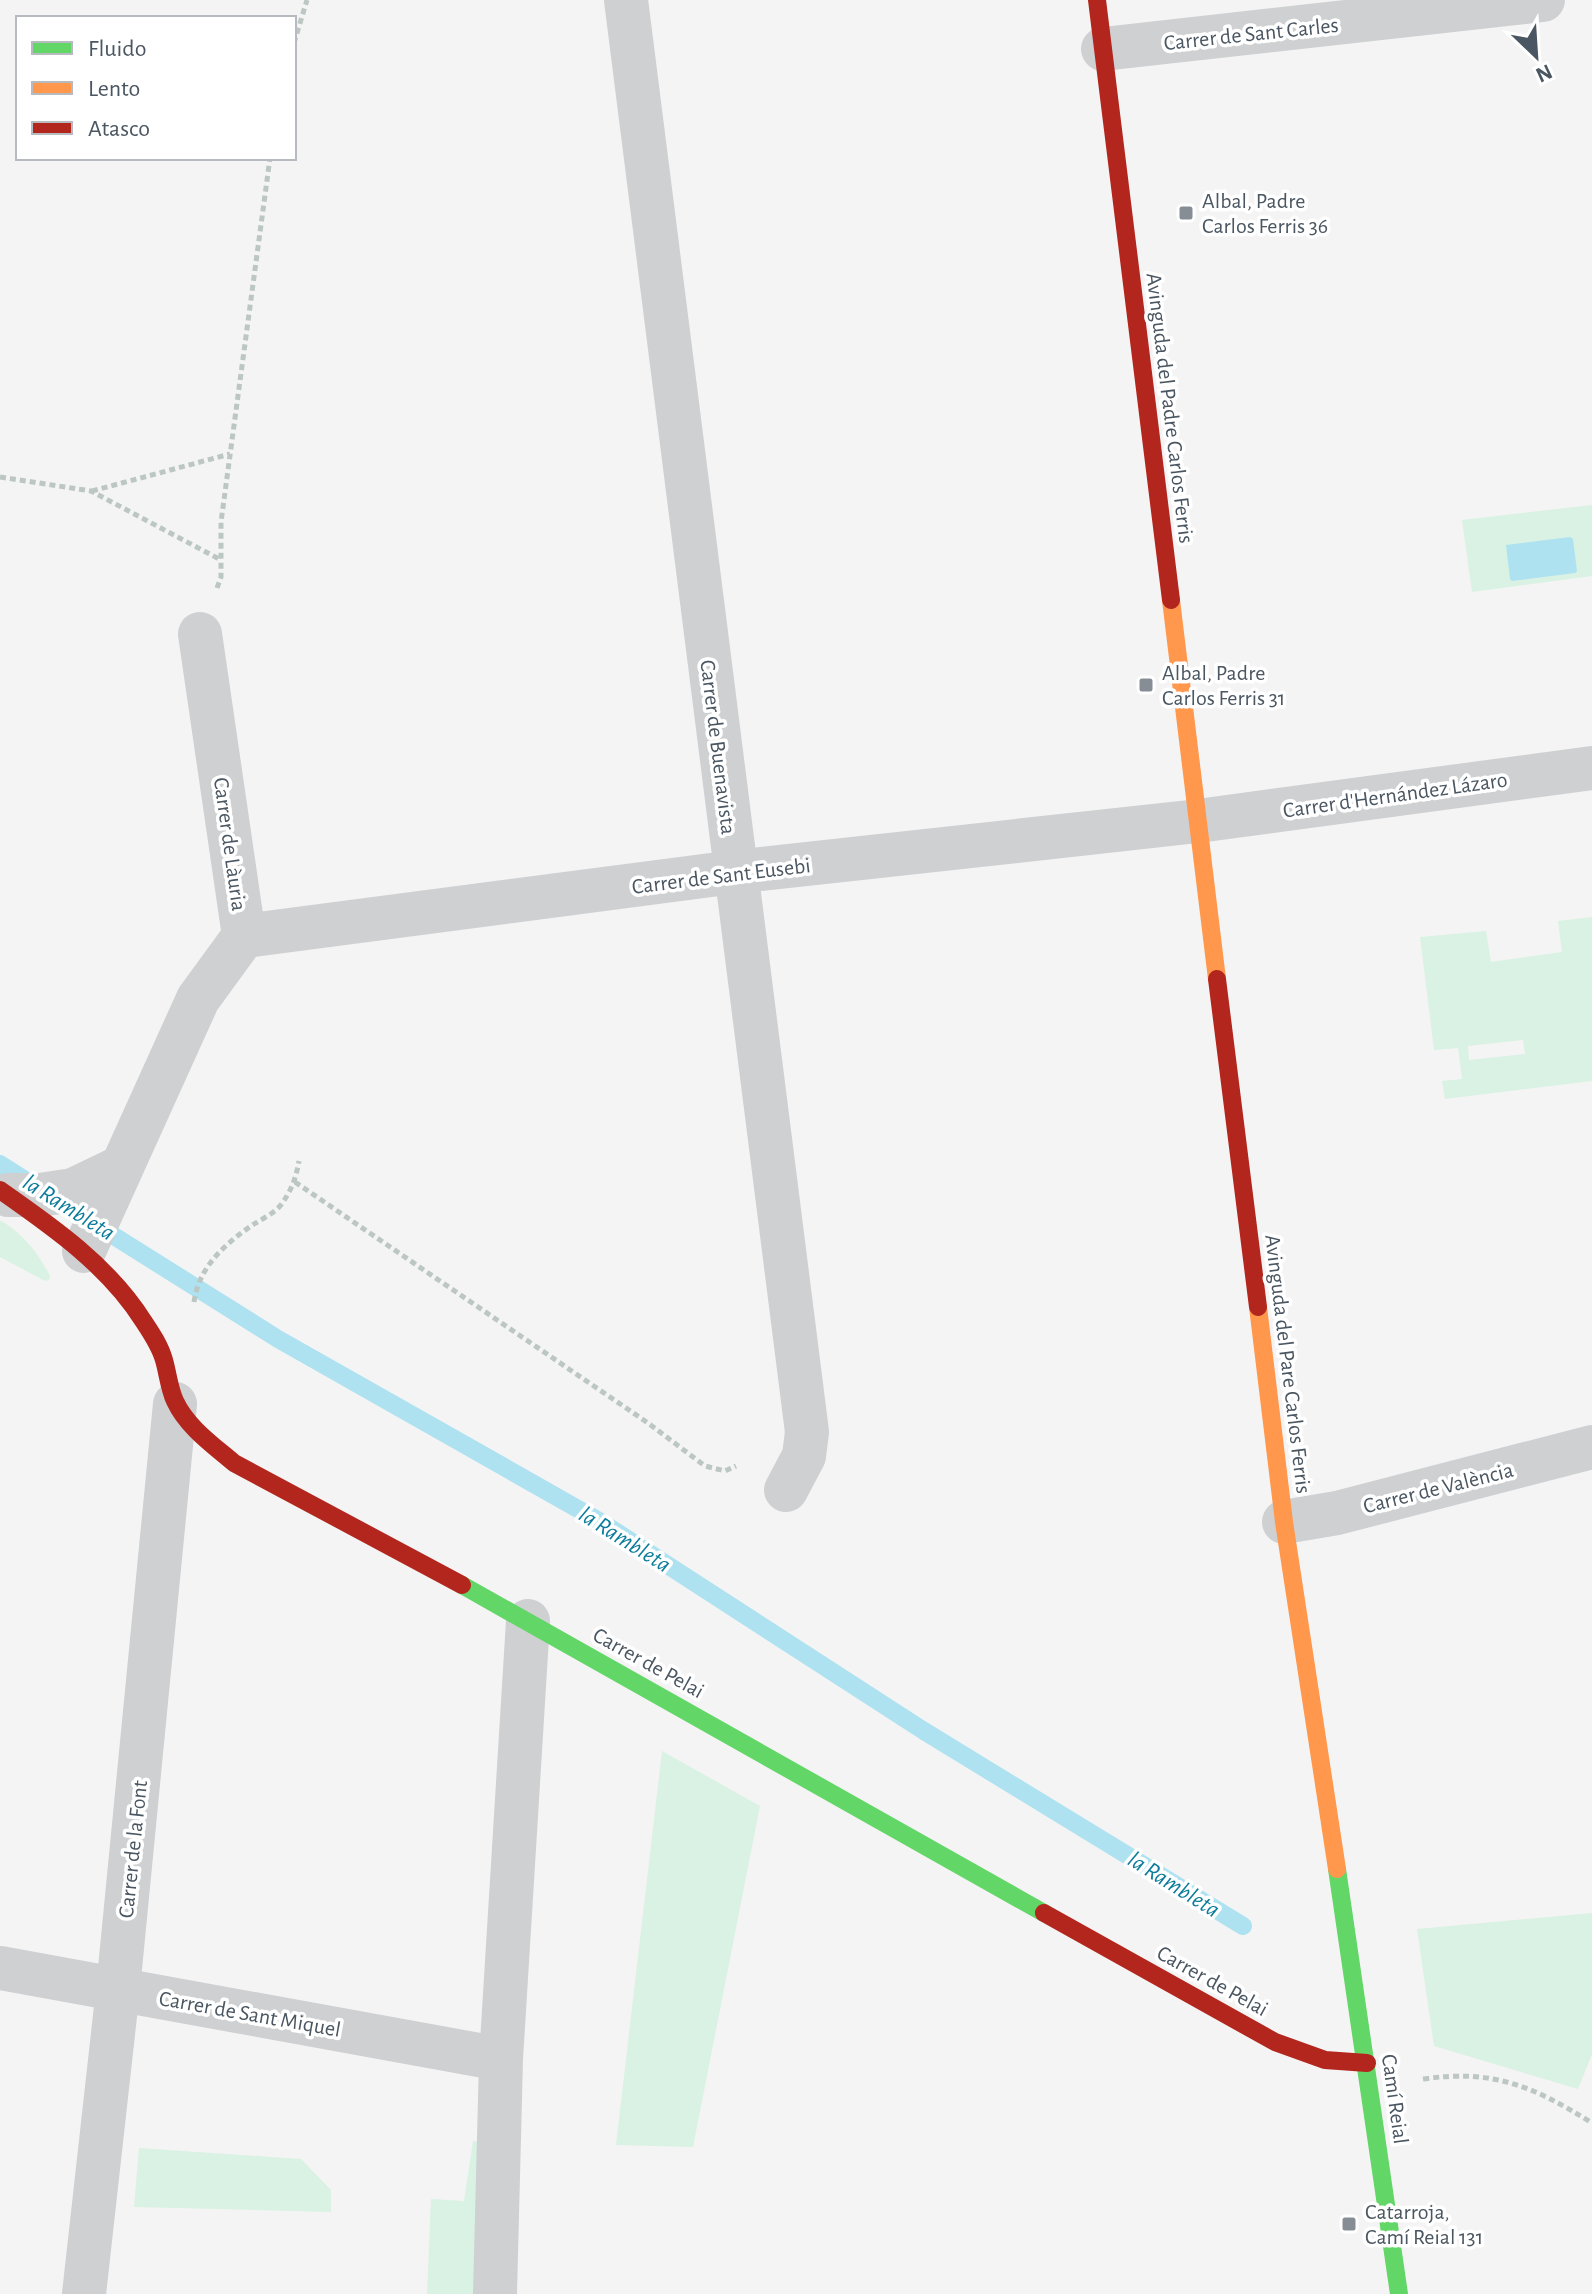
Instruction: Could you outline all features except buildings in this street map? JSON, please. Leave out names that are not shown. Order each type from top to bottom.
[{"type":"street","name":"Carrer de Buenavista","points":[[626,0],[807,1432],[804,1456],[786,1490]]},
{"type":"street","name":"Avinguda del Padre Carlos Ferris","points":[[1097,0],[1198,821]]},
{"type":"street","name":"Carrer de Sant Carles","points":[[1103,49],[1543,0]]},
{"type":"street","name":"Carrer de Làuria","points":[[84,1251],[198,999],[244,936],[200,634]]},
{"type":"street","name":"Carrer d'Hernández Lázaro","points":[[1198,821],[1592,768]]},
{"type":"street","name":"Carrer de Sant Eusebi","points":[[244,936],[734,872],[1198,821]]},
{"type":"street","name":"Avinguda del Pare Carlos Ferris","points":[[1198,821],[1284,1522],[1343,1912]]},
{"type":"street","points":[[4,1192],[40,1195],[73,1190],[121,1167]]},
{"type":"street","name":"Carrer de Pelai","points":[[4,1192],[84,1251],[134,1307],[159,1345],[175,1404],[209,1443],[234,1463],[528,1621],[1262,2036],[1311,2058],[1340,2064],[1367,2063]]},
{"type":"street","name":"Carrer de la Font","points":[[84,2294],[118,1989],[175,1404]]},
{"type":"street","name":"Carrer de València","points":[[1284,1522],[1337,1513],[1592,1447]]},
{"type":"street","points":[[495,2294],[501,2059],[528,1621]]},
{"type":"street","name":"Camí Reial","points":[[1343,1912],[1399,2294]]},
{"type":"street","name":"Carrer de Sant Miquel","points":[[0,1968],[501,2059]]},
{"type":"path","points":[[296,36],[307,0]]},
{"type":"path","points":[[221,577],[221,522],[270,160]]},
{"type":"path","points":[[91,491],[230,454]]},
{"type":"path","points":[[0,477],[91,491],[221,560]]},
{"type":"path","points":[[196,1315],[196,1288],[208,1265],[233,1238],[278,1208],[295,1182],[299,1161]]},
{"type":"path","points":[[295,1182],[648,1423],[705,1466],[725,1471],[736,1466]]},
{"type":"path","points":[[1423,2079],[1461,2076],[1499,2078],[1592,2123]]},
{"type":"green space","points":[[1592,505],[1592,576],[1472,592],[1462,520]]},
{"type":"green space","points":[[1592,917],[1592,1081],[1445,1099],[1442,1081],[1462,1079],[1458,1048],[1434,1050],[1420,937],[1486,931],[1491,962],[1562,952],[1558,921]],"holes":[[[1523,1040],[1525,1054],[1469,1060],[1468,1046]]]},
{"type":"green space","points":[[0,1220],[35,1251],[50,1276],[49,1280],[45,1281],[0,1257]]},
{"type":"green space","points":[[662,1751],[760,1806],[693,2147],[616,2145]]},
{"type":"green space","points":[[1592,1913],[1592,2054],[1578,2089],[1434,2046],[1417,1929]]},
{"type":"green space","points":[[473,2141],[480,2142],[477,2294],[427,2294],[431,2199],[464,2201]]},
{"type":"green space","points":[[139,2148],[301,2159],[331,2190],[331,2212],[134,2207]]},
{"type":"water","points":[[1573,539],[1575,573],[1510,579],[1506,545]]},
{"type":"waterway","name":"la Rambleta","points":[[0,1164],[33,1185]]},
{"type":"waterway","name":"la Rambleta","points":[[55,1199],[278,1339],[601,1522],[924,1731],[1243,1926]]},
{"type":"traffic: fast","points":[[462,1585],[1044,1913]]},
{"type":"traffic: fast","points":[[1337,1869],[1399,2294]]},
{"type":"traffic: slow","points":[[1171,600],[1217,979]]},
{"type":"traffic: slow","points":[[1258,1307],[1284,1522],[1337,1869]]},
{"type":"traffic: jam","points":[[1097,0],[1171,600]]},
{"type":"traffic: jam","points":[[1217,979],[1258,1307]]},
{"type":"traffic: jam","points":[[0,1190],[79,1249],[130,1302],[160,1350],[171,1391],[180,1410],[209,1442],[234,1463],[462,1585]]},
{"type":"traffic: jam","points":[[1044,1913],[1275,2042],[1325,2060],[1367,2063]]},
{"type":"place","name":"Albal, Padre Carlos Ferris 36","points":[[1186,213]]},
{"type":"place","name":"Albal, Padre Carlos Ferris 31","points":[[1146,685]]},
{"type":"place","name":"Catarroja, Camí Reial 131","points":[[1349,2224]]}]
